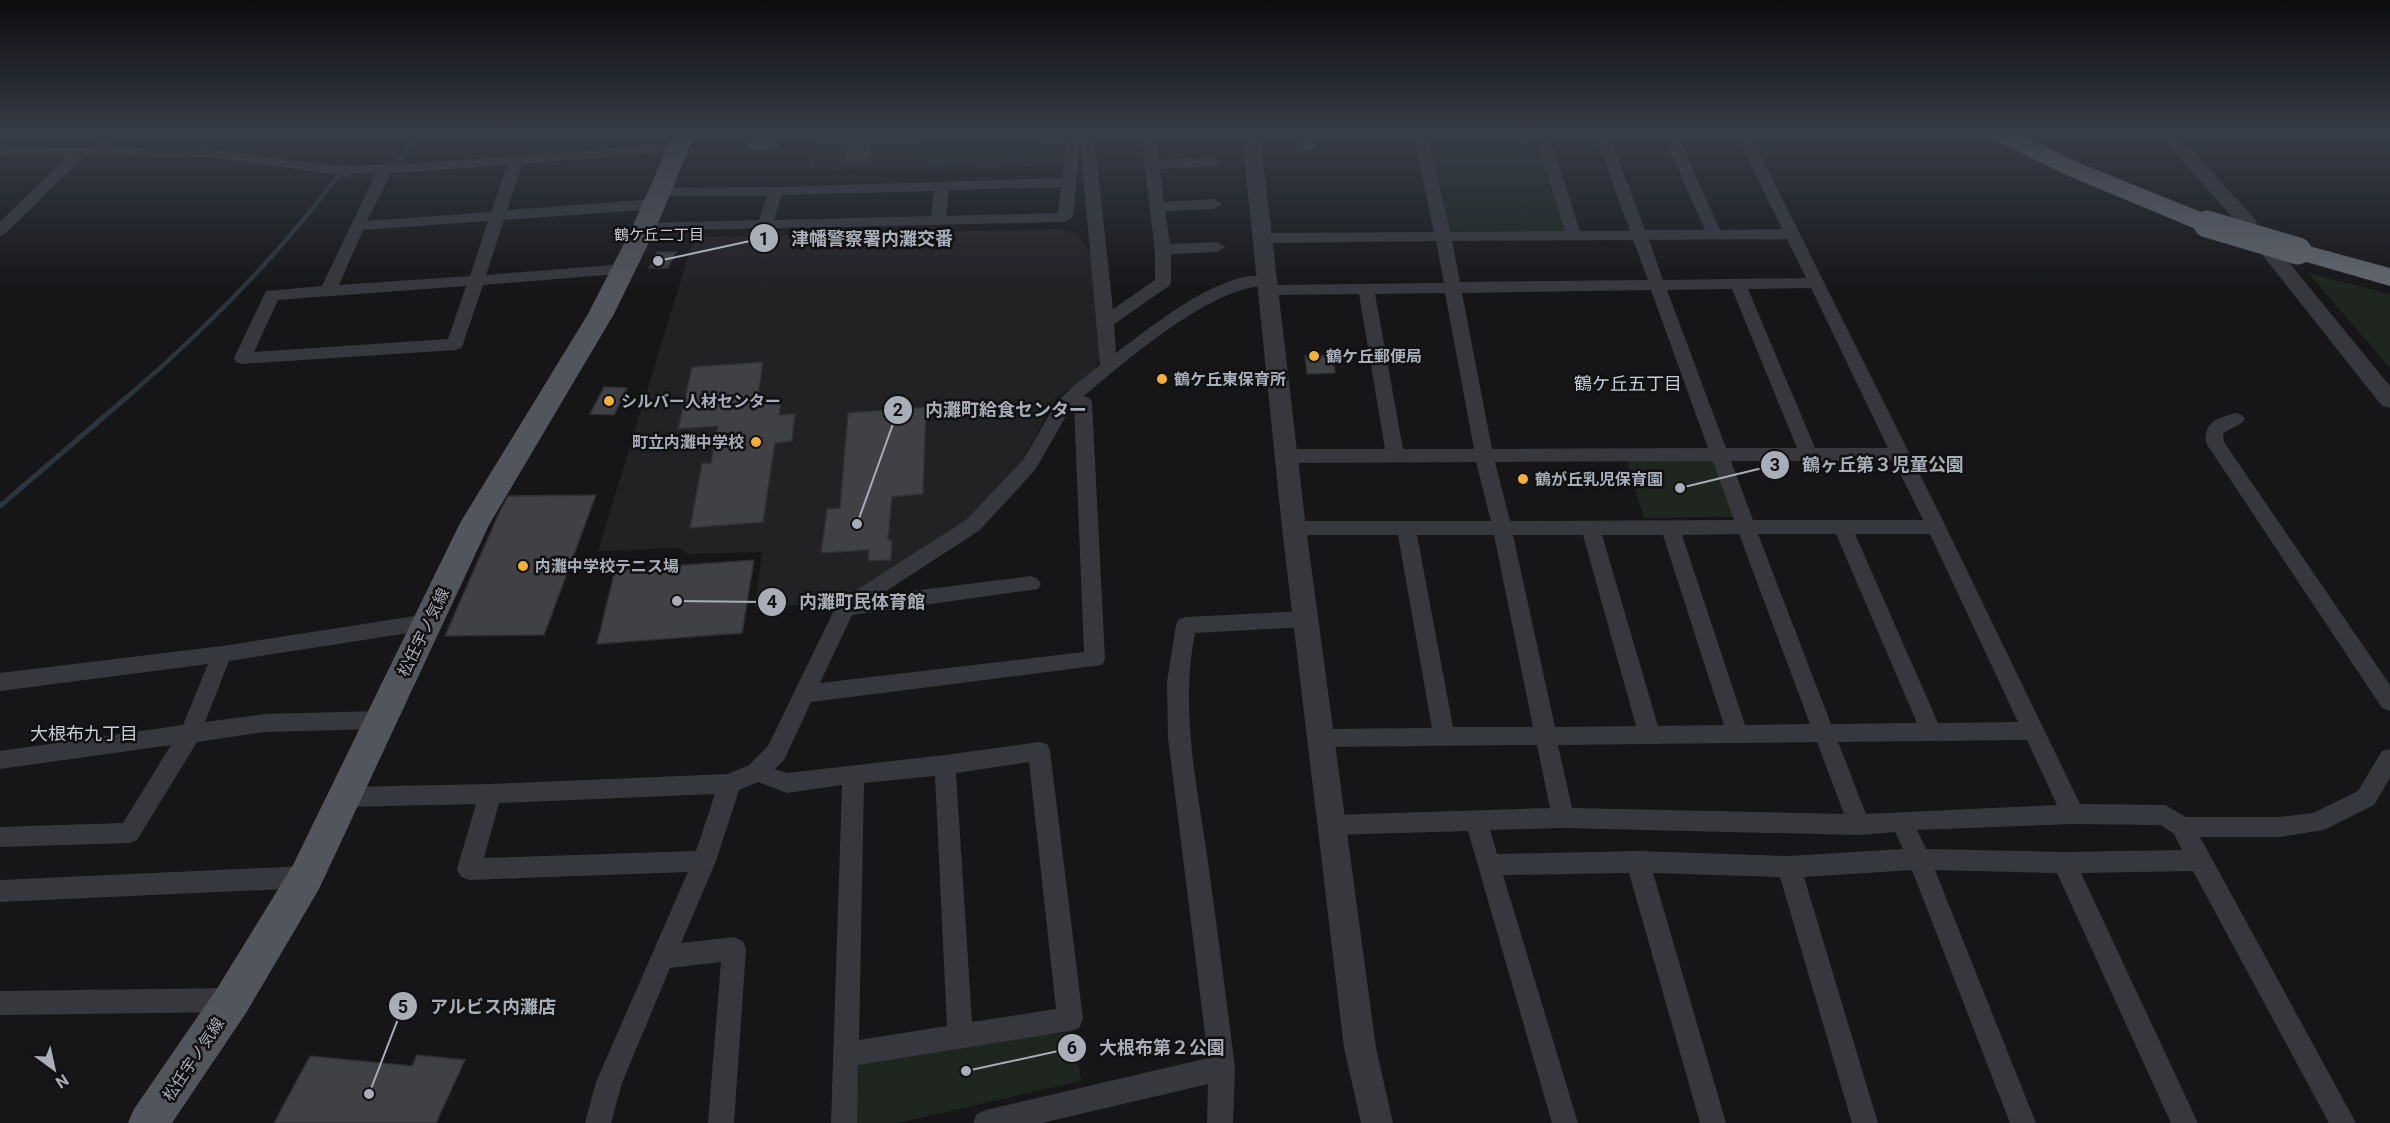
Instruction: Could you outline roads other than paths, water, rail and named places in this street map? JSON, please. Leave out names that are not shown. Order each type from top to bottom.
[{"type":"highway","points":[[2115,186],[2207,224],[2390,277]]},
{"type":"main road","name":"松任宇ノ気線","points":[[148,1123],[232,1000],[306,877],[475,523],[601,314],[662,186]]},
{"type":"street","points":[[0,231],[49,186]]},
{"type":"street","points":[[328,291],[377,186]]},
{"type":"street","points":[[507,186],[477,280],[455,344],[243,358],[273,295],[477,280],[624,269]]},
{"type":"street","points":[[357,226],[498,215],[653,208],[776,191],[903,186]]},
{"type":"street","points":[[938,221],[942,186]]},
{"type":"street","points":[[653,208],[765,225],[1065,217],[1067,186]]},
{"type":"street","points":[[1092,186],[1109,368]]},
{"type":"street","points":[[1106,322],[1163,282],[1163,249],[1155,186]]},
{"type":"street","points":[[1257,186],[1294,528],[1360,1048],[1377,1123]]},
{"type":"street","points":[[1432,186],[1484,456],[1502,528],[1563,818]]},
{"type":"street","points":[[1559,186],[1575,235]]},
{"type":"street","points":[[1621,186],[1858,825]]},
{"type":"street","points":[[1693,186],[1714,234]]},
{"type":"street","points":[[1769,186],[1936,527],[2073,814]]},
{"type":"street","points":[[2215,186],[2248,223]]},
{"type":"street","points":[[765,225],[776,191]]},
{"type":"street","points":[[1157,207],[1214,204]]},
{"type":"street","points":[[1262,238],[1792,234]]},
{"type":"street","points":[[1163,249],[1217,247]]},
{"type":"street","points":[[2271,253],[2390,401]]},
{"type":"street","points":[[345,797],[490,794],[730,784],[757,772],[776,753],[845,608],[973,525],[1029,465],[1062,407],[1071,398],[1163,326],[1214,293],[1247,282],[1268,286],[1366,289],[1817,283]]},
{"type":"street","points":[[1738,284],[1809,454]]},
{"type":"street","points":[[1366,289],[1395,456]]},
{"type":"street","points":[[805,694],[1095,659],[1083,402],[1071,398]]},
{"type":"street","points":[[2236,419],[2222,424],[2214,432],[2215,443],[2390,702]]},
{"type":"street","points":[[1286,456],[1899,454]]},
{"type":"street","points":[[1670,527],[1738,735]]},
{"type":"street","points":[[1842,527],[1932,733]]},
{"type":"street","points":[[1294,528],[1936,527]]},
{"type":"street","points":[[1406,528],[1444,737]]},
{"type":"street","points":[[1591,528],[1650,736]]},
{"type":"street","points":[[845,608],[1031,584]]},
{"type":"street","points":[[1220,1123],[1222,1068],[1195,853],[1176,728],[1175,693],[1179,651],[1186,626],[1306,619]]},
{"type":"street","points":[[0,682],[222,654],[428,622]]},
{"type":"street","points":[[0,837],[129,833],[190,734],[222,654]]},
{"type":"street","points":[[0,760],[265,723],[380,720]]},
{"type":"street","points":[[1321,738],[1825,735],[2034,731]]},
{"type":"street","points":[[757,772],[788,783],[945,765],[1039,751],[1070,1020],[844,1055]]},
{"type":"street","points":[[2182,827],[2280,828],[2316,824],[2366,798],[2390,758]]},
{"type":"street","points":[[945,765],[960,1036]]},
{"type":"street","points":[[844,1123],[853,774]]},
{"type":"street","points":[[598,1123],[613,1072],[704,861],[730,784]]},
{"type":"street","points":[[490,794],[469,869],[704,861]]},
{"type":"street","points":[[1332,825],[1563,818],[1858,825],[2073,814],[2165,815],[2182,827],[2343,1123]]},
{"type":"street","points":[[1476,820],[1565,1123]]},
{"type":"street","points":[[1901,821],[1919,859],[2023,1123]]},
{"type":"street","points":[[1488,865],[1638,862],[1789,867],[1919,859],[2064,863],[2200,860]]},
{"type":"street","points":[[1638,862],[1713,1123]]},
{"type":"street","points":[[2064,863],[2185,1123]]},
{"type":"street","points":[[1789,867],[1865,1123]]},
{"type":"street","points":[[0,891],[306,877]]},
{"type":"street","points":[[664,957],[734,949],[721,1123]]},
{"type":"street","points":[[0,1004],[232,1000]]},
{"type":"street","points":[[986,1123],[1030,1118],[1222,1068]]},
{"type":"waterway","points":[[125,399],[210,321],[264,265],[330,186]]},
{"type":"waterway","points":[[0,506],[127,397]]},
{"type":"place","name":"津幡警察署内灘交番","points":[[658,261]]},
{"type":"place","name":"鶴ケ丘郵便局","points":[[1314,356]]},
{"type":"place","name":"鶴ケ丘東保育所","points":[[1162,379]]},
{"type":"place","name":"シルバー人材センター","points":[[609,401]]},
{"type":"place","name":"町立内灘中学校","points":[[756,442]]},
{"type":"place","name":"鶴が丘乳児保育園","points":[[1523,479]]},
{"type":"place","name":"鶴ヶ丘第３児童公園","points":[[1680,488]]},
{"type":"place","name":"内灘町給食センター","points":[[857,524]]},
{"type":"place","name":"内灘中学校テニス場","points":[[523,566]]},
{"type":"place","name":"内灘町民体育館","points":[[677,601]]},
{"type":"place","name":"大根布第２公園","points":[[966,1071]]},
{"type":"place","name":"アルビス内灘店","points":[[369,1094]]},
{"type":"district","name":"鶴ケ丘二丁目","points":[[659,235]]},
{"type":"district","name":"鶴ケ丘五丁目","points":[[1628,384]]},
{"type":"district","name":"大根布九丁目","points":[[84,734]]}]
